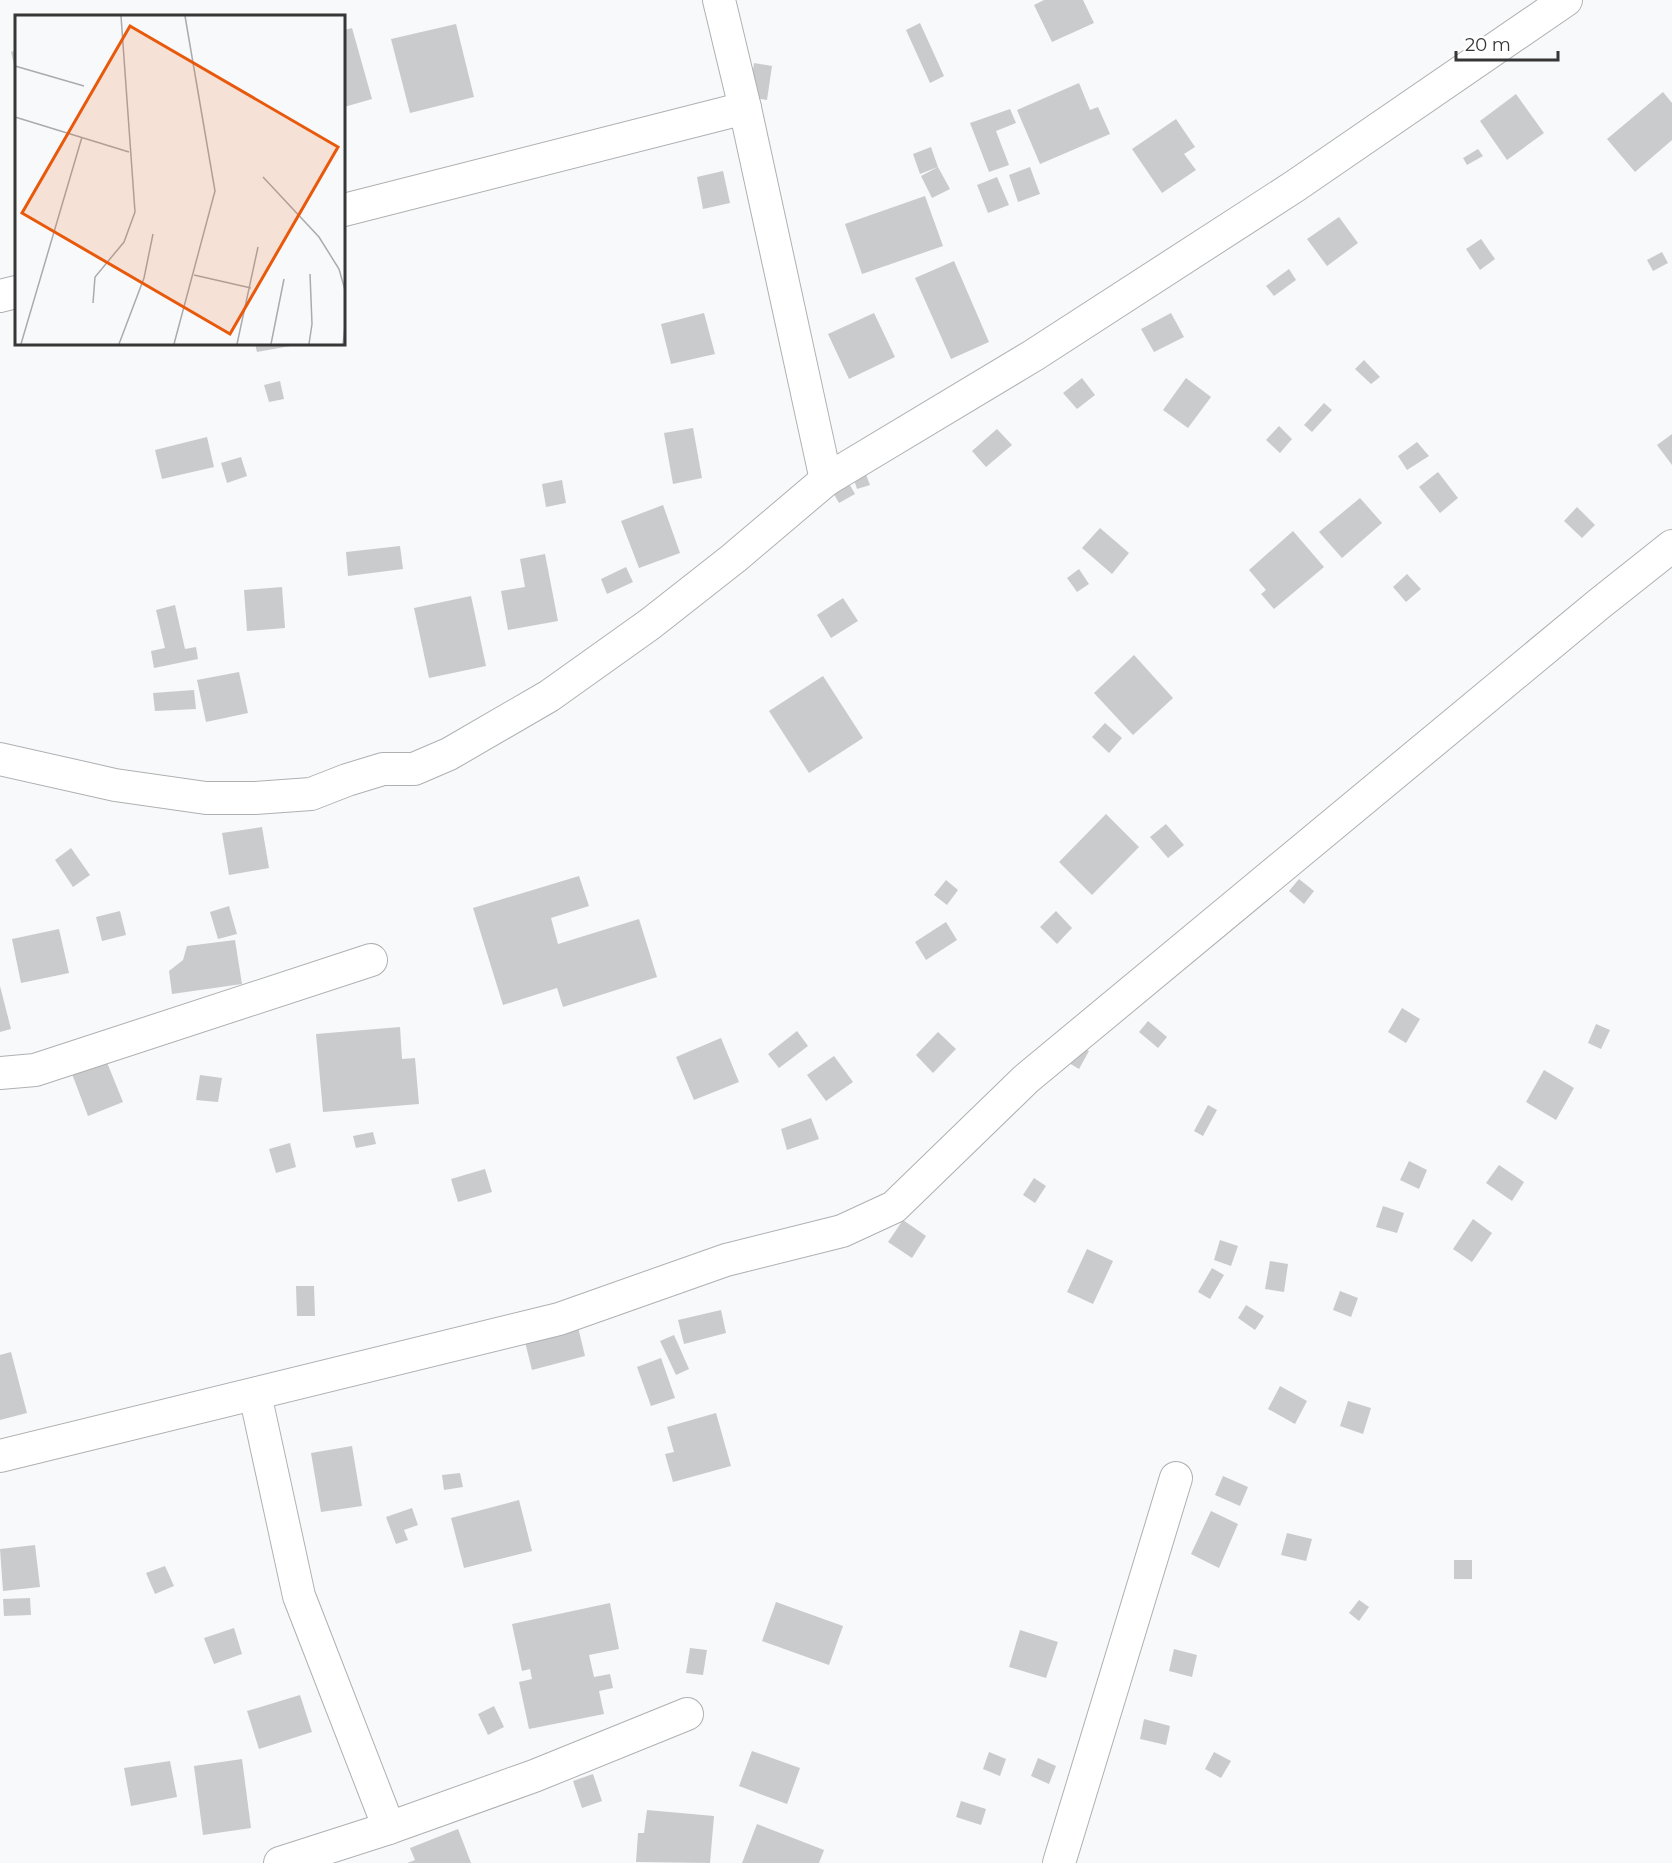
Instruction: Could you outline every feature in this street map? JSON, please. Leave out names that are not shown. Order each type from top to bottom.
[{"type":"street","points":[[719,0],[745,108],[826,480]]},
{"type":"street","points":[[0,759],[116,785],[206,798],[255,798],[311,794],[347,780],[383,770],[414,769],[449,754],[549,696],[650,624],[725,566],[826,480],[1034,355],[1295,186],[1566,0]]},
{"type":"street","points":[[345,210],[745,108]]},
{"type":"street","points":[[0,296],[15,292]]},
{"type":"street","points":[[0,1456],[559,1318],[726,1260],[842,1231],[894,1207],[1026,1079],[1672,546]]},
{"type":"street","points":[[0,1073],[35,1070],[371,960]]},
{"type":"street","points":[[255,1394],[299,1596],[389,1828]]},
{"type":"street","points":[[1059,1863],[1176,1478]]},
{"type":"street","points":[[280,1863],[389,1828],[534,1776],[687,1714]]},
{"type":"building","points":[[1044,0],[1083,0],[1094,23],[1052,42],[1034,5]]},
{"type":"building","points":[[920,23],[944,76],[930,83],[906,30]]},
{"type":"building","points":[[456,24],[474,97],[410,113],[391,39]]},
{"type":"building","points":[[352,28],[372,99],[345,107],[345,30]]},
{"type":"building","points":[[15,50],[15,68],[11,52]]},
{"type":"building","points":[[754,63],[772,66],[767,100],[749,97]]},
{"type":"building","points":[[1079,83],[1090,110],[1098,107],[1110,134],[1040,164],[1017,110]]},
{"type":"building","points":[[1663,92],[1672,103],[1672,140],[1635,172],[1607,139]]},
{"type":"building","points":[[1516,94],[1544,133],[1507,160],[1480,121]]},
{"type":"building","points":[[1010,109],[1016,123],[996,131],[1009,165],[989,172],[970,123]]},
{"type":"building","points":[[1176,119],[1195,147],[1184,154],[1196,170],[1162,193],[1132,149]]},
{"type":"building","points":[[931,147],[938,167],[920,174],[913,154]]},
{"type":"building","points":[[1478,149],[1483,156],[1467,165],[1463,158]]},
{"type":"building","points":[[938,167],[950,189],[932,198],[921,176]]},
{"type":"building","points":[[1030,167],[1040,194],[1018,202],[1009,175]]},
{"type":"building","points":[[723,171],[730,203],[703,209],[697,177]]},
{"type":"building","points":[[997,177],[1009,205],[988,213],[977,185]]},
{"type":"building","points":[[925,196],[943,246],[862,274],[845,224]]},
{"type":"building","points":[[1339,217],[1358,243],[1327,266],[1307,239]]},
{"type":"building","points":[[1481,239],[1495,259],[1480,270],[1466,249]]},
{"type":"building","points":[[1662,252],[1668,263],[1653,271],[1647,260]]},
{"type":"building","points":[[954,261],[989,342],[951,359],[915,278]]},
{"type":"building","points":[[1289,269],[1296,280],[1274,296],[1266,286]]},
{"type":"building","points":[[704,313],[715,354],[671,364],[661,324]]},
{"type":"building","points":[[874,313],[895,357],[849,379],[828,334]]},
{"type":"building","points":[[1171,313],[1184,337],[1154,352],[1141,329]]},
{"type":"building","points":[[255,345],[296,345],[257,352]]},
{"type":"building","points":[[1364,360],[1380,377],[1371,384],[1355,369]]},
{"type":"building","points":[[1082,378],[1095,395],[1077,409],[1063,393]]},
{"type":"building","points":[[1186,378],[1211,397],[1188,428],[1163,410]]},
{"type":"building","points":[[280,381],[284,399],[269,402],[264,385]]},
{"type":"building","points":[[1324,403],[1332,410],[1312,432],[1304,425]]},
{"type":"building","points":[[1279,426],[1292,439],[1280,453],[1266,440]]},
{"type":"building","points":[[693,428],[702,478],[673,484],[664,433]]},
{"type":"building","points":[[997,429],[1012,445],[986,467],[972,451]]},
{"type":"building","points":[[1672,434],[1672,465],[1657,445]]},
{"type":"building","points":[[207,437],[214,467],[162,479],[155,450]]},
{"type":"building","points":[[1417,442],[1429,456],[1407,470],[1398,456]]},
{"type":"building","points":[[241,457],[247,476],[227,483],[221,463]]},
{"type":"building","points":[[864,469],[870,485],[857,489],[852,473]]},
{"type":"building","points":[[1438,472],[1458,498],[1440,513],[1419,487]]},
{"type":"building","points":[[562,480],[566,503],[546,507],[542,484]]},
{"type":"building","points":[[847,480],[855,494],[839,503],[831,489]]},
{"type":"building","points":[[1360,498],[1382,523],[1342,558],[1319,532]]},
{"type":"building","points":[[663,505],[680,553],[639,568],[621,521]]},
{"type":"building","points":[[1577,507],[1595,525],[1582,538],[1564,521]]},
{"type":"building","points":[[1100,528],[1129,553],[1112,574],[1082,548]]},
{"type":"building","points":[[1293,531],[1324,567],[1274,609],[1261,594],[1266,590],[1249,570]]},
{"type":"building","points":[[400,546],[403,569],[348,576],[346,552]]},
{"type":"building","points":[[545,554],[558,621],[508,630],[501,591],[525,587],[520,559]]},
{"type":"building","points":[[626,567],[633,582],[607,594],[601,579]]},
{"type":"building","points":[[1079,569],[1089,584],[1077,592],[1067,578]]},
{"type":"building","points":[[1407,574],[1421,589],[1406,602],[1393,587]]},
{"type":"building","points":[[282,587],[285,628],[247,631],[244,590]]},
{"type":"building","points":[[471,596],[486,666],[429,678],[414,608]]},
{"type":"building","points":[[843,598],[858,621],[831,638],[817,615]]},
{"type":"building","points":[[175,605],[185,649],[196,647],[198,659],[154,668],[151,651],[165,648],[156,610]]},
{"type":"building","points":[[1134,655],[1173,698],[1133,735],[1094,693]]},
{"type":"building","points":[[239,672],[248,713],[206,722],[197,680]]},
{"type":"building","points":[[823,676],[863,738],[809,773],[769,711]]},
{"type":"building","points":[[194,690],[196,709],[155,711],[153,693]]},
{"type":"building","points":[[1105,723],[1122,738],[1109,753],[1092,737]]},
{"type":"building","points":[[1106,814],[1139,847],[1092,895],[1059,862]]},
{"type":"building","points":[[1166,824],[1184,845],[1168,858],[1150,837]]},
{"type":"building","points":[[262,827],[269,868],[229,875],[222,833]]},
{"type":"building","points":[[71,848],[90,875],[73,887],[55,860]]},
{"type":"building","points":[[579,876],[589,906],[551,918],[558,944],[639,919],[657,977],[563,1007],[557,988],[503,1005],[473,908]]},
{"type":"building","points":[[1299,879],[1314,891],[1304,904],[1289,891]]},
{"type":"building","points":[[946,880],[958,890],[947,905],[934,895]]},
{"type":"building","points":[[229,906],[237,934],[218,939],[210,912]]},
{"type":"building","points":[[120,911],[126,935],[102,941],[96,917]]},
{"type":"building","points":[[1056,911],[1072,928],[1057,944],[1040,927]]},
{"type":"building","points":[[946,922],[957,940],[926,960],[915,942]]},
{"type":"building","points":[[59,929],[69,973],[21,983],[12,939]]},
{"type":"building","points":[[235,940],[242,984],[172,994],[169,971],[183,960],[187,946]]},
{"type":"building","points":[[0,986],[11,1029],[0,1032]]},
{"type":"building","points":[[1402,1008],[1420,1019],[1406,1043],[1388,1032]]},
{"type":"building","points":[[1148,1021],[1167,1037],[1158,1048],[1139,1032]]},
{"type":"building","points":[[1596,1024],[1610,1030],[1601,1049],[1588,1043]]},
{"type":"building","points":[[400,1027],[402,1059],[415,1058],[419,1104],[323,1112],[316,1034]]},
{"type":"building","points":[[797,1031],[808,1046],[779,1068],[768,1054]]},
{"type":"building","points":[[938,1032],[956,1049],[933,1073],[916,1055]]},
{"type":"building","points":[[721,1038],[739,1082],[694,1100],[676,1057]]},
{"type":"building","points":[[1073,1043],[1089,1051],[1079,1069],[1064,1060]]},
{"type":"building","points":[[834,1056],[853,1082],[826,1101],[807,1075]]},
{"type":"building","points":[[106,1060],[123,1102],[88,1116],[72,1074]]},
{"type":"building","points":[[1544,1070],[1574,1088],[1556,1120],[1526,1102]]},
{"type":"building","points":[[200,1075],[222,1078],[218,1102],[196,1100]]},
{"type":"building","points":[[1208,1105],[1217,1110],[1203,1136],[1194,1131]]},
{"type":"building","points":[[811,1118],[819,1139],[787,1150],[781,1129]]},
{"type":"building","points":[[373,1132],[376,1144],[356,1148],[353,1136]]},
{"type":"building","points":[[290,1143],[296,1167],[276,1173],[269,1149]]},
{"type":"building","points":[[1409,1161],[1427,1170],[1419,1189],[1400,1180]]},
{"type":"building","points":[[1499,1165],[1524,1182],[1512,1201],[1486,1183]]},
{"type":"building","points":[[485,1169],[492,1192],[458,1202],[451,1179]]},
{"type":"building","points":[[1034,1178],[1046,1186],[1035,1203],[1023,1195]]},
{"type":"building","points":[[1383,1206],[1404,1213],[1397,1233],[1376,1227]]},
{"type":"building","points":[[1473,1219],[1492,1233],[1472,1262],[1453,1249]]},
{"type":"building","points":[[903,1220],[926,1236],[912,1258],[888,1242]]},
{"type":"building","points":[[1220,1240],[1238,1246],[1231,1266],[1214,1260]]},
{"type":"building","points":[[1087,1249],[1113,1261],[1093,1304],[1067,1292]]},
{"type":"building","points":[[1270,1261],[1288,1264],[1284,1292],[1265,1289]]},
{"type":"building","points":[[1212,1268],[1224,1275],[1210,1299],[1198,1292]]},
{"type":"building","points":[[296,1286],[314,1286],[315,1316],[297,1316]]},
{"type":"building","points":[[1340,1291],[1358,1298],[1351,1317],[1333,1310]]},
{"type":"building","points":[[1246,1305],[1264,1316],[1255,1330],[1238,1318]]},
{"type":"building","points":[[721,1310],[726,1333],[684,1344],[678,1320]]},
{"type":"building","points":[[578,1327],[585,1356],[532,1370],[525,1342]]},
{"type":"building","points":[[674,1335],[689,1369],[676,1375],[660,1341]]},
{"type":"building","points":[[11,1352],[27,1413],[0,1420],[0,1355]]},
{"type":"building","points":[[661,1358],[675,1398],[651,1406],[637,1367]]},
{"type":"building","points":[[1280,1386],[1307,1401],[1295,1424],[1268,1409]]},
{"type":"building","points":[[1348,1401],[1371,1408],[1363,1434],[1340,1426]]},
{"type":"building","points":[[716,1413],[731,1466],[673,1482],[665,1454],[674,1452],[667,1427]]},
{"type":"building","points":[[352,1446],[362,1506],[321,1512],[311,1453]]},
{"type":"building","points":[[460,1473],[463,1487],[444,1490],[442,1475]]},
{"type":"building","points":[[1223,1476],[1248,1487],[1240,1506],[1215,1495]]},
{"type":"building","points":[[519,1500],[532,1551],[464,1568],[451,1518]]},
{"type":"building","points":[[412,1508],[418,1525],[404,1530],[408,1540],[396,1544],[386,1517]]},
{"type":"building","points":[[1211,1511],[1238,1524],[1219,1568],[1191,1554]]},
{"type":"building","points":[[1287,1533],[1312,1539],[1306,1561],[1281,1555]]},
{"type":"building","points":[[35,1545],[40,1587],[3,1591],[0,1549]]},
{"type":"building","points":[[1454,1560],[1472,1560],[1472,1579],[1454,1579]]},
{"type":"building","points":[[165,1566],[174,1586],[155,1594],[146,1573]]},
{"type":"building","points":[[30,1598],[31,1615],[4,1616],[3,1599]]},
{"type":"building","points":[[1359,1600],[1369,1607],[1359,1621],[1349,1613]]},
{"type":"building","points":[[776,1602],[843,1626],[829,1665],[762,1641]]},
{"type":"building","points":[[610,1603],[619,1649],[589,1655],[594,1677],[610,1674],[613,1688],[599,1691],[604,1714],[529,1729],[519,1682],[532,1679],[530,1669],[522,1671],[512,1624]]},
{"type":"building","points":[[234,1628],[242,1654],[214,1664],[204,1638]]},
{"type":"building","points":[[1020,1630],[1058,1642],[1046,1678],[1009,1667]]},
{"type":"building","points":[[690,1648],[707,1650],[703,1675],[686,1673]]},
{"type":"building","points":[[1174,1649],[1197,1655],[1192,1677],[1169,1671]]},
{"type":"building","points":[[300,1695],[312,1732],[259,1749],[247,1711]]},
{"type":"building","points":[[494,1706],[504,1727],[488,1735],[478,1714]]},
{"type":"building","points":[[1144,1719],[1170,1726],[1166,1745],[1140,1739]]},
{"type":"building","points":[[752,1751],[800,1768],[787,1804],[739,1786]]},
{"type":"building","points":[[989,1752],[1006,1759],[1000,1776],[983,1769]]},
{"type":"building","points":[[1214,1752],[1231,1761],[1221,1778],[1205,1769]]},
{"type":"building","points":[[1038,1758],[1056,1766],[1049,1784],[1031,1776]]},
{"type":"building","points":[[242,1759],[251,1828],[203,1835],[194,1766]]},
{"type":"building","points":[[170,1761],[177,1797],[131,1806],[124,1768]]},
{"type":"building","points":[[593,1774],[602,1801],[582,1808],[573,1781]]},
{"type":"building","points":[[961,1801],[986,1809],[981,1825],[956,1817]]},
{"type":"building","points":[[647,1810],[714,1816],[710,1863],[636,1862],[638,1833],[644,1833]]},
{"type":"building","points":[[757,1824],[824,1850],[819,1863],[742,1863]]},
{"type":"building","points":[[458,1829],[471,1863],[407,1863],[415,1860],[410,1848]]}]
